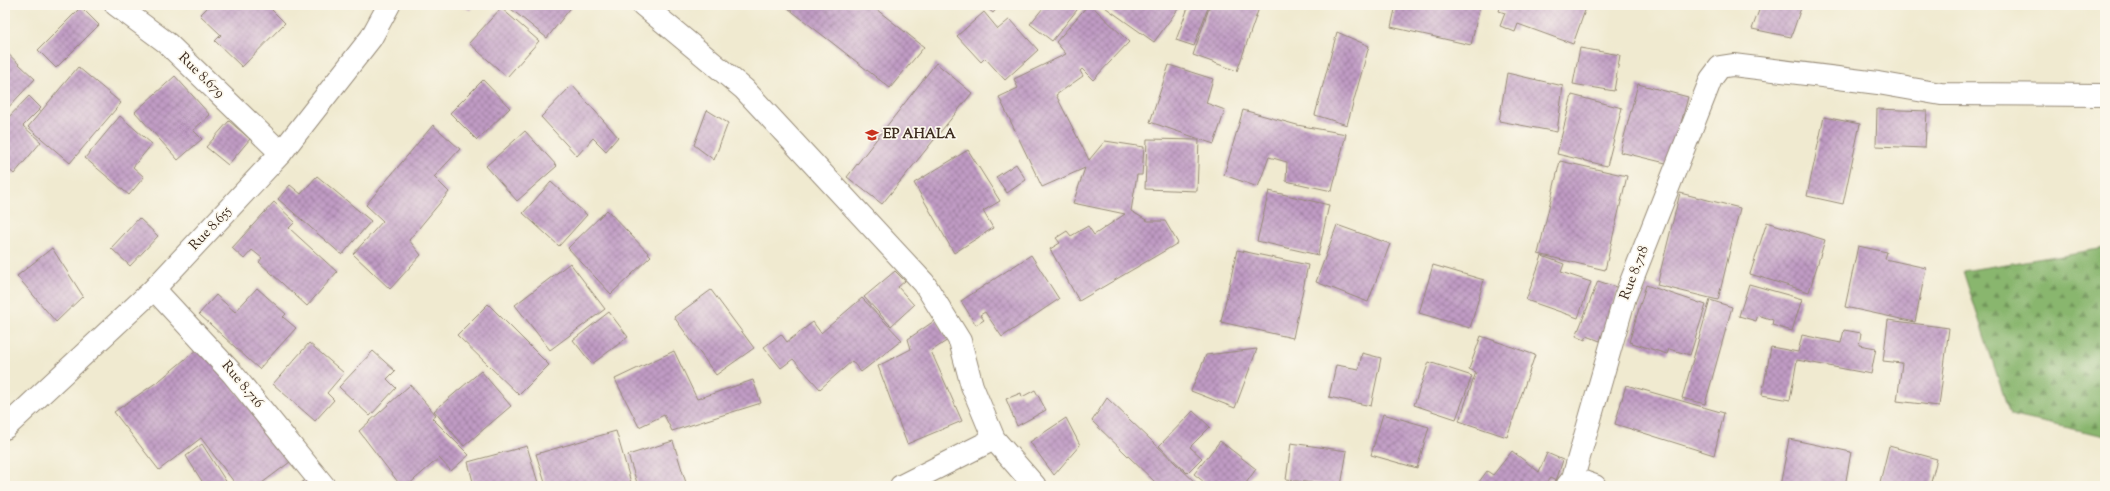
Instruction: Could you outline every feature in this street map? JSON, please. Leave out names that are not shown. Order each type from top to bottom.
[{"type":"street","name":"Rue 8.679","points":[[116,5],[167,44],[281,153]]},
{"type":"street","name":"Rue 8.655","points":[[5,428],[154,289],[281,153],[371,38],[389,5]]},
{"type":"street","points":[[643,5],[744,89],[924,283],[960,341],[972,386],[994,439],[1035,486]]},
{"type":"street","name":"Rue 8.718","points":[[1570,482],[1625,297],[1711,79],[1720,67],[1741,66],[1878,83],[1941,94],[2105,95]]},
{"type":"street","name":"Rue 8.716","points":[[154,289],[232,374],[324,486]]},
{"type":"street","points":[[901,486],[994,439]]},
{"type":"street","points":[[1570,482],[1595,486]]},
{"type":"green space","points":[[2105,248],[2105,436],[2010,415],[1963,271]]},
{"type":"building","points":[[210,5],[267,5],[285,23],[242,67],[215,41],[221,35],[200,15]]},
{"type":"building","points":[[461,5],[473,5],[470,10]]},
{"type":"building","points":[[506,5],[573,5],[547,38]]},
{"type":"building","points":[[784,5],[871,5],[924,47],[890,88]]},
{"type":"building","points":[[983,5],[1000,5],[993,13]]},
{"type":"building","points":[[1039,5],[1081,5],[1052,41],[1030,24],[1043,8]]},
{"type":"building","points":[[1088,5],[1091,5],[1129,42],[1093,80],[1082,69],[1080,71],[1083,76],[1056,95],[1089,160],[1105,141],[1144,147],[1142,175],[1137,175],[1131,211],[1148,221],[1165,221],[1178,243],[1079,301],[1050,249],[1060,243],[1056,238],[1067,231],[1071,236],[1088,226],[1094,235],[1125,214],[1073,203],[1085,168],[1042,187],[999,97],[1018,88],[1014,79],[1066,54],[1056,42]]},
{"type":"building","points":[[1102,5],[1181,5],[1154,42]]},
{"type":"building","points":[[1189,5],[1209,5],[1194,46],[1176,40]]},
{"type":"building","points":[[1210,5],[1260,5],[1237,71],[1193,55]]},
{"type":"building","points":[[1357,5],[1366,5],[1364,9]]},
{"type":"building","points":[[1396,5],[1480,5],[1471,45],[1391,27]]},
{"type":"building","points":[[1501,5],[1587,5],[1573,44],[1518,24],[1515,32],[1500,26],[1505,13],[1499,11]]},
{"type":"building","points":[[1761,5],[1802,5],[1791,37],[1752,29]]},
{"type":"building","points":[[81,7],[99,25],[56,68],[38,50]]},
{"type":"building","points":[[501,8],[539,41],[507,77],[469,43]]},
{"type":"building","points":[[984,12],[998,29],[1010,19],[1038,50],[1005,80],[985,58],[981,62],[957,36]]},
{"type":"building","points":[[1337,32],[1369,46],[1347,125],[1315,115]]},
{"type":"building","points":[[1580,48],[1620,55],[1614,91],[1573,84]]},
{"type":"building","points":[[5,51],[35,79],[5,111]]},
{"type":"building","points":[[936,63],[972,93],[882,204],[847,177]]},
{"type":"building","points":[[1169,65],[1213,79],[1206,103],[1225,110],[1214,144],[1150,122]]},
{"type":"building","points":[[78,67],[121,103],[70,163],[28,127]]},
{"type":"building","points":[[1507,73],[1563,86],[1557,132],[1499,121]]},
{"type":"building","points":[[175,76],[210,115],[193,130],[202,139],[178,160],[135,112]]},
{"type":"building","points":[[483,80],[510,108],[477,140],[450,113]]},
{"type":"building","points":[[1638,84],[1688,97],[1670,164],[1620,152]]},
{"type":"building","points":[[572,85],[618,137],[606,151],[593,138],[577,156],[541,117]]},
{"type":"building","points":[[1572,95],[1622,108],[1607,166],[1557,154]]},
{"type":"building","points":[[29,96],[41,108],[23,126],[41,142],[14,174],[5,166],[5,121]]},
{"type":"building","points":[[1877,109],[1927,111],[1925,148],[1876,146]]},
{"type":"building","points":[[707,110],[728,123],[714,160],[694,145]]},
{"type":"building","points":[[1243,110],[1297,125],[1346,134],[1332,191],[1286,181],[1287,162],[1269,157],[1258,187],[1224,175]]},
{"type":"building","points":[[120,116],[152,144],[133,167],[144,177],[129,195],[85,158]]},
{"type":"building","points":[[1824,117],[1860,124],[1843,204],[1807,196]]},
{"type":"building","points":[[229,121],[250,139],[228,165],[206,147]]},
{"type":"building","points":[[433,125],[460,149],[434,177],[449,192],[409,240],[421,255],[390,289],[353,254],[383,221],[366,205]]},
{"type":"building","points":[[525,131],[557,166],[517,201],[486,166]]},
{"type":"building","points":[[1147,139],[1199,140],[1197,191],[1145,189]]},
{"type":"building","points":[[968,150],[1000,201],[983,211],[993,228],[954,253],[914,183]]},
{"type":"building","points":[[1560,161],[1627,176],[1605,270],[1538,254]]},
{"type":"building","points":[[1016,164],[1026,180],[1007,193],[996,177]]},
{"type":"building","points":[[317,176],[371,221],[342,255],[278,199],[290,185],[301,194]]},
{"type":"building","points":[[551,182],[587,215],[559,246],[523,213]]},
{"type":"building","points":[[1269,191],[1329,205],[1318,255],[1257,241]]},
{"type":"building","points":[[1680,193],[1740,208],[1718,300],[1657,285]]},
{"type":"building","points":[[274,202],[295,222],[289,228],[337,272],[307,306],[259,262],[262,258],[252,250],[244,259],[232,248]]},
{"type":"building","points":[[607,210],[651,256],[611,294],[568,248]]},
{"type":"building","points":[[139,218],[158,236],[130,266],[111,248]]},
{"type":"building","points":[[1767,222],[1825,240],[1809,292],[1750,274]]},
{"type":"building","points":[[1337,225],[1390,244],[1368,302],[1316,282]]},
{"type":"building","points":[[1858,246],[1887,252],[1885,259],[1926,268],[1915,322],[1845,307]]},
{"type":"building","points":[[52,248],[83,296],[56,322],[17,276]]},
{"type":"building","points":[[1237,250],[1308,265],[1293,338],[1221,322]]},
{"type":"building","points":[[1031,255],[1059,299],[1002,337],[985,312],[980,315],[984,320],[976,325],[961,301]]},
{"type":"building","points":[[1542,256],[1564,264],[1561,272],[1591,282],[1578,318],[1526,300]]},
{"type":"building","points":[[570,263],[605,309],[550,350],[515,305]]},
{"type":"building","points":[[1433,265],[1484,280],[1470,328],[1419,313]]},
{"type":"building","points":[[895,271],[905,281],[898,287],[914,305],[891,326],[864,297]]},
{"type":"building","points":[[1598,281],[1619,288],[1600,341],[1587,336],[1585,340],[1576,336]]},
{"type":"building","points":[[1749,284],[1802,299],[1792,331],[1772,325],[1773,320],[1758,315],[1756,321],[1739,316]]},
{"type":"building","points":[[1646,285],[1706,305],[1690,355],[1669,349],[1667,354],[1629,342]]},
{"type":"building","points":[[257,288],[286,314],[283,317],[296,328],[259,369],[199,314],[216,295],[235,312]]},
{"type":"building","points":[[711,290],[754,348],[716,375],[674,317]]},
{"type":"building","points":[[862,298],[902,340],[861,372],[852,361],[820,389],[793,359],[781,368],[764,347],[781,334],[787,342],[813,322],[821,333]]},
{"type":"building","points":[[1710,300],[1732,307],[1705,404],[1682,398]]},
{"type":"building","points":[[488,304],[549,365],[519,395],[457,335]]},
{"type":"building","points":[[609,312],[628,337],[592,364],[573,340]]},
{"type":"building","points":[[937,319],[948,340],[931,351],[962,421],[907,444],[878,366],[911,349],[908,339]]},
{"type":"building","points":[[1888,320],[1949,328],[1939,406],[1897,401],[1902,363],[1883,361]]},
{"type":"building","points":[[1844,330],[1861,333],[1859,345],[1876,348],[1871,374],[1797,360],[1790,400],[1762,395],[1771,347],[1798,352],[1802,335],[1841,343]]},
{"type":"building","points":[[1481,336],[1535,355],[1507,437],[1459,421],[1476,372],[1469,369]]},
{"type":"building","points":[[309,343],[344,373],[327,393],[334,400],[315,421],[273,384]]},
{"type":"building","points":[[202,345],[290,462],[258,486],[237,486],[201,438],[159,470],[114,412],[160,380]]},
{"type":"building","points":[[1257,349],[1235,408],[1191,391],[1206,355]]},
{"type":"building","points":[[373,351],[395,371],[387,379],[396,388],[370,416],[339,387]]},
{"type":"building","points":[[674,351],[697,399],[753,380],[761,403],[672,431],[664,415],[639,427],[615,379]]},
{"type":"building","points":[[1362,353],[1381,358],[1371,406],[1329,397],[1336,365],[1359,369]]},
{"type":"building","points":[[1429,362],[1472,376],[1456,419],[1414,405]]},
{"type":"building","points":[[481,371],[511,406],[464,446],[434,411]]},
{"type":"building","points":[[410,385],[436,415],[432,418],[469,455],[451,471],[439,458],[407,486],[401,486],[359,431]]},
{"type":"building","points":[[1626,385],[1724,413],[1714,455],[1615,424]]},
{"type":"building","points":[[1035,390],[1046,410],[1017,426],[1006,399],[1021,393],[1022,397]]},
{"type":"building","points":[[1107,398],[1198,485],[1159,486],[1092,421]]},
{"type":"building","points":[[1193,411],[1210,427],[1190,447],[1202,458],[1187,473],[1159,446]]},
{"type":"building","points":[[1383,414],[1429,427],[1417,468],[1371,455]]},
{"type":"building","points":[[1066,418],[1080,445],[1054,475],[1030,442]]},
{"type":"building","points":[[616,431],[632,486],[546,486],[536,454]]},
{"type":"building","points":[[1789,439],[1851,452],[1845,486],[1780,486]]},
{"type":"building","points":[[673,441],[687,486],[638,486],[628,455]]},
{"type":"building","points":[[1220,441],[1256,469],[1244,486],[1209,486],[1194,474]]},
{"type":"building","points":[[1291,443],[1347,451],[1341,486],[1286,480]]},
{"type":"building","points":[[202,444],[229,486],[205,486],[186,456]]},
{"type":"building","points":[[527,446],[539,486],[474,486],[468,462]]},
{"type":"building","points":[[1889,446],[1937,459],[1930,486],[1879,486]]},
{"type":"building","points":[[1512,451],[1539,472],[1547,453],[1563,460],[1556,481],[1550,478],[1544,486],[1476,486],[1487,471],[1493,475]]},
{"type":"building","points":[[311,476],[318,486],[297,486]]},
{"type":"place","name":"EP AHALA","points":[[872,135]]}]
